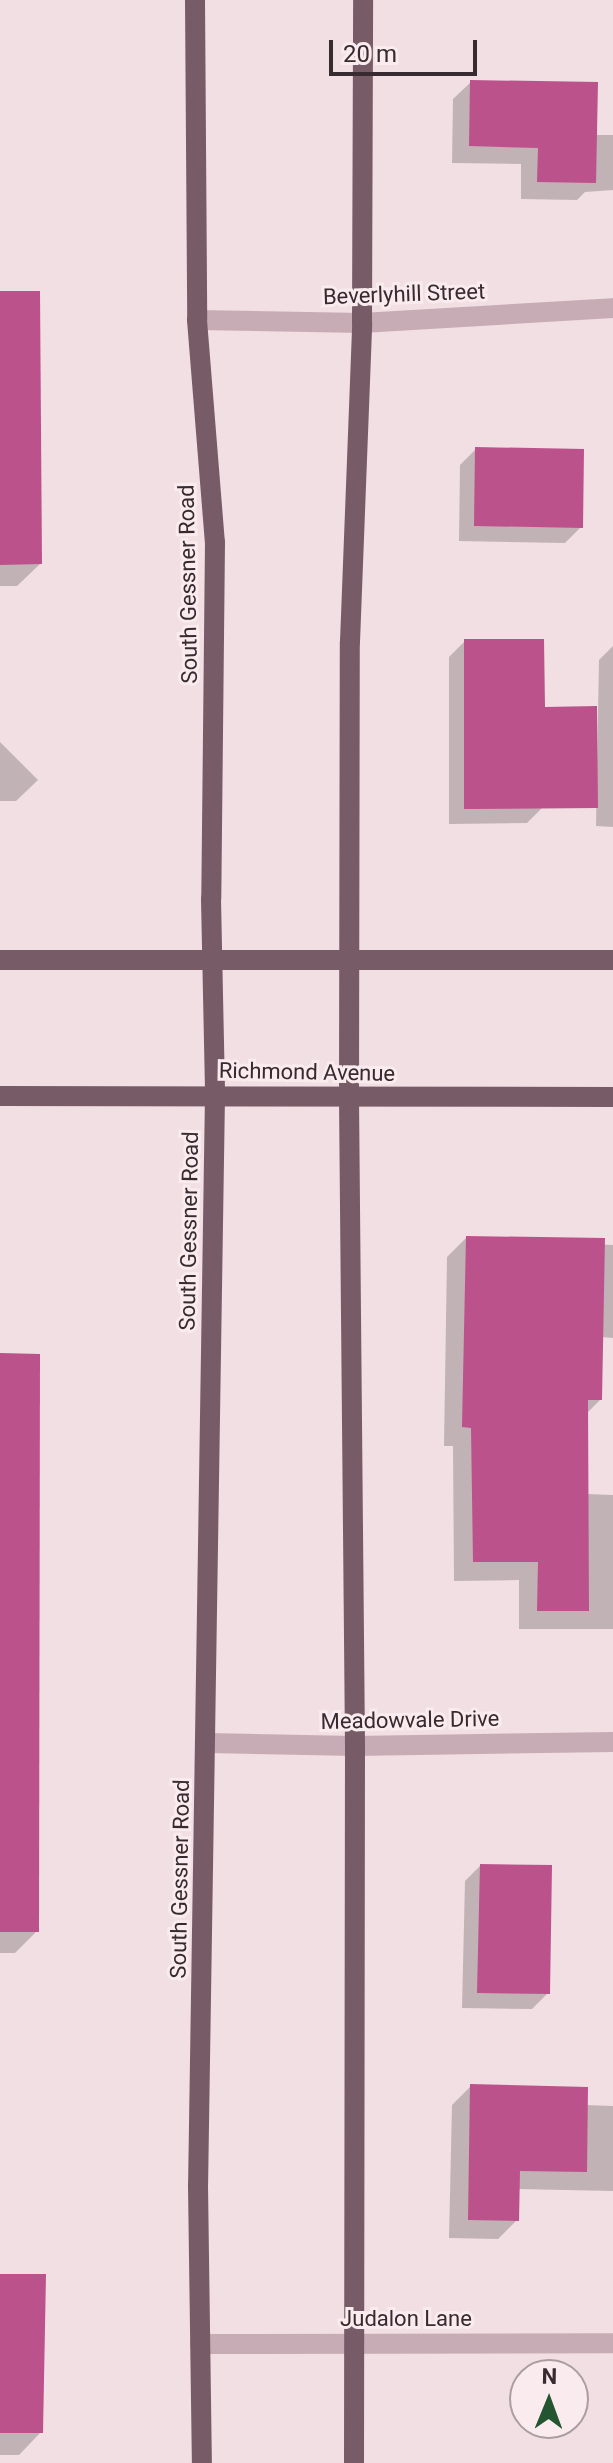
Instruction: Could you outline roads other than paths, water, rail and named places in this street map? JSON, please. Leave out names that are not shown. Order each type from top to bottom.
[{"type":"main road","name":"South Gessner Road","points":[[195,0],[197,320],[215,542],[215,1095],[198,2185],[202,2463]]},
{"type":"main road","points":[[354,2463],[355,1746],[349,1097],[350,642],[362,323],[363,0]]},
{"type":"main road","points":[[0,960],[613,960]]},
{"type":"main road","name":"Richmond Avenue","points":[[0,1096],[613,1097]]},
{"type":"street","name":"Beverlyhill Street","points":[[197,320],[362,323],[613,308]]},
{"type":"street","name":"Meadowvale Drive","points":[[207,1743],[355,1746],[613,1742]]},
{"type":"street","name":"Judalon Lane","points":[[200,2344],[613,2343]]}]
